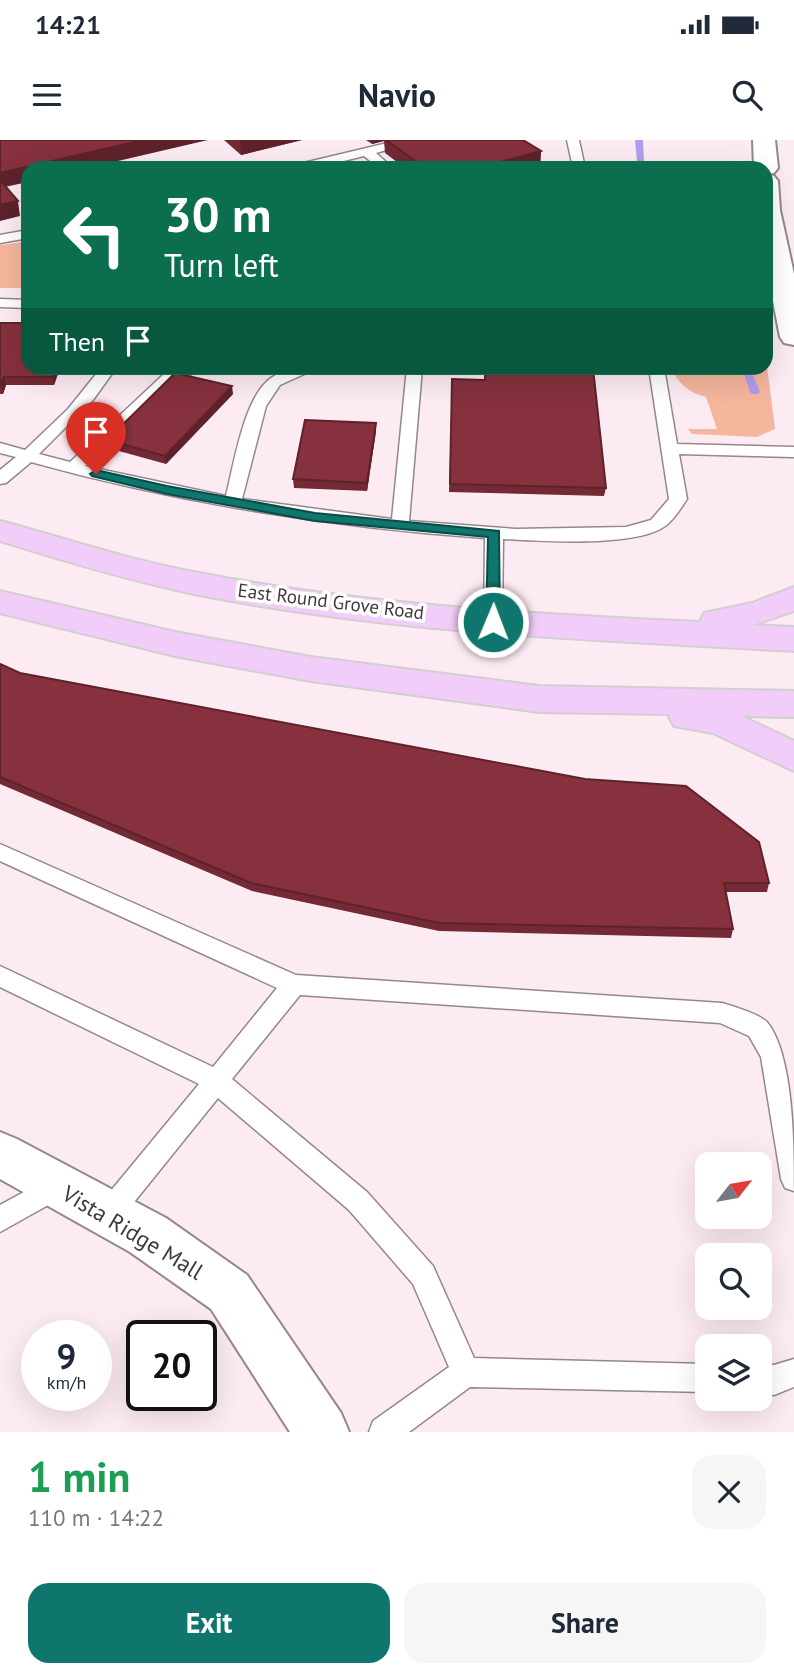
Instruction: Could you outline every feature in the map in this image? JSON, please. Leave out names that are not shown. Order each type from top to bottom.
[{"type":"main road","points":[[764,140],[766,161]]},
{"type":"main road","points":[[773,238],[794,337]]},
{"type":"main road","name":"East Round Grove Road","points":[[0,531],[54,550],[189,581],[332,604],[493,622],[794,639]]},
{"type":"main road","points":[[665,631],[760,613],[794,598]]},
{"type":"main road","points":[[0,602],[45,615],[162,641],[312,669],[720,721],[794,757]]},
{"type":"main road","points":[[539,699],[794,704]]},
{"type":"main road","name":"Vista Ridge Mall","points":[[0,1154],[148,1235],[229,1292],[321,1432]]},
{"type":"lane","points":[[328,161],[415,140]]},
{"type":"lane","points":[[573,140],[578,161]]},
{"type":"lane","points":[[366,152],[378,161]]},
{"type":"lane","points":[[0,239],[21,235]]},
{"type":"lane","points":[[0,303],[21,304]]},
{"type":"lane","points":[[0,479],[28,456],[104,375]]},
{"type":"lane","points":[[73,468],[173,375]]},
{"type":"lane","points":[[233,502],[258,406],[275,382],[290,375]]},
{"type":"lane","points":[[400,525],[413,375]]},
{"type":"lane","points":[[0,448],[73,468],[315,517],[494,534],[546,536],[636,531],[654,526],[668,514],[678,499],[657,375]]},
{"type":"lane","points":[[669,449],[794,452]]},
{"type":"lane","points":[[493,622],[494,534]]},
{"type":"lane","points":[[0,852],[294,985],[722,1013],[758,1028],[773,1055],[794,1179]]},
{"type":"lane","points":[[0,976],[215,1080],[358,1201],[423,1275],[466,1372]]},
{"type":"lane","points":[[109,1213],[294,985]]},
{"type":"lane","points":[[0,1219],[58,1186]]},
{"type":"lane","points":[[384,1432],[466,1372],[695,1378]]},
{"type":"lane","points":[[772,1380],[794,1373]]},
{"type":"shaded area","points":[[21,242],[21,288],[0,288],[0,245]]},
{"type":"shaded area","points":[[675,375],[768,375],[775,429],[757,437],[692,434],[688,429],[717,429],[706,397],[694,393]]},
{"type":"building","points":[[0,140],[143,140],[52,161],[21,161],[21,168],[0,173]]},
{"type":"building","points":[[386,140],[523,140],[541,151],[504,161],[415,161]]},
{"type":"building","points":[[0,180],[18,201],[0,205]]},
{"type":"building","points":[[0,323],[21,323],[21,375],[54,375],[53,377],[4,377],[0,386]]},
{"type":"building","points":[[173,375],[232,386],[165,456],[107,440]]},
{"type":"building","points":[[485,375],[594,375],[606,488],[450,484],[452,379],[485,380]]},
{"type":"building","points":[[305,420],[376,423],[367,483],[293,479]]},
{"type":"building","points":[[0,664],[20,673],[585,779],[686,786],[759,842],[769,883],[724,883],[733,929],[439,923],[251,883],[0,777]]},
{"type":"waterway","points":[[639,140],[641,161]]},
{"type":"waterway","points":[[749,375],[755,392]]},
{"type":"route","points":[[96,474],[315,517],[494,534],[493,622]]}]
